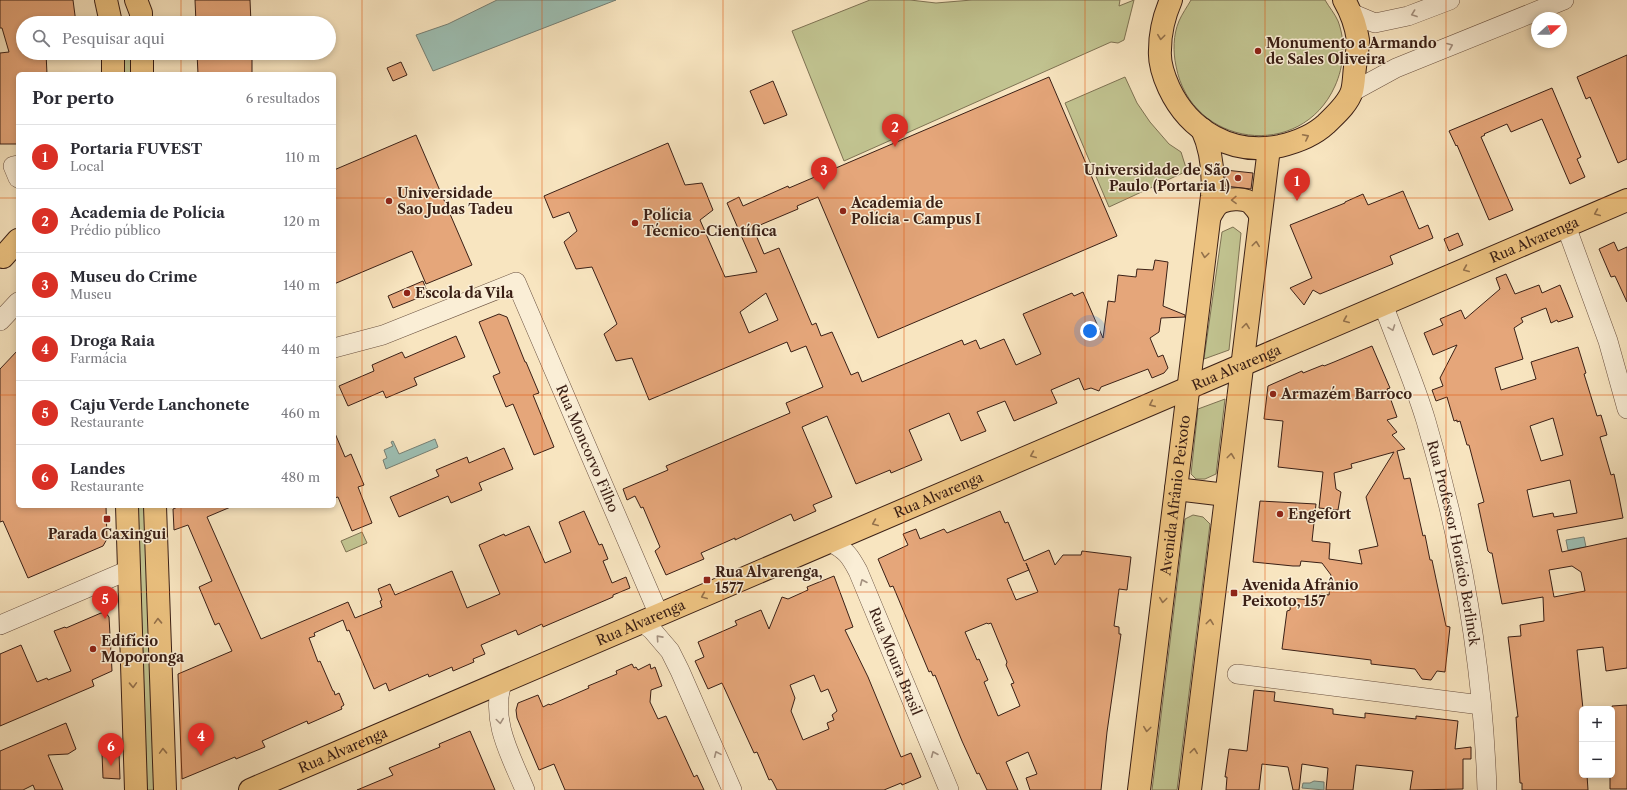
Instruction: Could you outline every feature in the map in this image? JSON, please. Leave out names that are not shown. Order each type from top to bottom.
[{"type":"main road","points":[[106,0],[109,16]]},
{"type":"main road","points":[[1170,0],[1164,16],[1159,51],[1164,77],[1176,102],[1188,118],[1202,129],[1217,138],[1234,145],[1251,148],[1269,148],[1295,143],[1318,131],[1337,114],[1352,92],[1358,40],[1348,6]]},
{"type":"main road","points":[[113,60],[113,72]]},
{"type":"main road","points":[[142,60],[142,72]]},
{"type":"main road","name":"Avenida Afrânio Peixoto","points":[[1140,790],[1213,188],[1210,151],[1202,129]]},
{"type":"main road","points":[[1190,790],[1269,148]]},
{"type":"main road","points":[[1210,216],[1218,204],[1230,200],[1246,200],[1260,215]]},
{"type":"main road","name":"Rua Alvarenga","points":[[250,790],[1627,200]]},
{"type":"main road","points":[[7,254],[16,243]]},
{"type":"main road","points":[[1176,489],[1226,495]]},
{"type":"main road","points":[[128,508],[136,790]]},
{"type":"main road","points":[[155,508],[165,790]]},
{"type":"street","points":[[1348,6],[1375,23],[1408,16],[1450,0]]},
{"type":"street","points":[[1352,92],[1396,68],[1555,2]]},
{"type":"street","points":[[16,165],[13,166],[16,173]]},
{"type":"street","points":[[1566,226],[1608,340],[1627,409]]},
{"type":"street","name":"Rua Moncorvo Filho","points":[[336,347],[383,334],[516,282],[650,619],[660,638],[670,651],[680,671],[732,790]]},
{"type":"street","points":[[0,321],[16,304]]},
{"type":"street","name":"Rua Professor Horácio Berlinck","points":[[1384,304],[1426,420],[1446,498],[1476,651],[1486,752],[1487,790]]},
{"type":"street","name":"Rua Moura Brasil","points":[[830,542],[843,549],[850,556],[858,571],[949,790]]},
{"type":"street","points":[[0,625],[129,570]]},
{"type":"street","points":[[1237,674],[1481,705]]},
{"type":"street","points":[[502,683],[499,692],[498,710],[502,735],[525,790]]},
{"type":"green space","points":[[870,0],[910,0],[936,3],[972,0],[1120,0],[1119,6],[1134,0],[1124,40],[1118,43],[1111,42],[844,161],[792,31]]},
{"type":"green space","points":[[1191,0],[1325,0],[1338,21],[1341,29],[1343,54],[1335,86],[1319,110],[1298,126],[1274,134],[1248,135],[1224,128],[1202,114],[1186,93],[1176,66],[1174,55],[1177,26]]},
{"type":"green space","points":[[124,60],[131,60],[132,72],[124,72]]},
{"type":"green space","points":[[1125,77],[1137,103],[1150,122],[1169,144],[1181,152],[1187,171],[1109,207],[1065,103]]},
{"type":"green space","points":[[1233,227],[1241,233],[1229,350],[1204,359],[1222,232]]},
{"type":"green space","points":[[1225,399],[1216,474],[1205,479],[1196,479],[1191,474],[1198,409]]},
{"type":"green space","points":[[138,508],[145,508],[154,790],[147,790]]},
{"type":"green space","points":[[1193,515],[1203,517],[1210,524],[1177,790],[1152,790],[1185,519]]},
{"type":"green space","points":[[362,532],[367,543],[346,552],[341,541]]},
{"type":"water","points":[[497,0],[616,0],[433,71],[416,35],[448,24]]},
{"type":"water","points":[[435,439],[438,447],[386,469],[383,460],[387,458],[384,450],[393,446],[391,442],[393,441],[399,454]]},
{"type":"water","points":[[1584,537],[1586,547],[1568,550],[1566,540]]},
{"type":"water","points":[[1314,781],[1324,782],[1324,790],[1302,788],[1303,783],[1310,783]]},
{"type":"building","points":[[0,0],[73,0],[75,16],[16,16],[16,60],[46,60],[47,72],[16,72],[16,144],[0,144],[0,53],[9,52],[2,28],[0,28]]},
{"type":"building","points":[[195,0],[250,0],[251,16],[196,16]]},
{"type":"building","points":[[1627,55],[1627,159],[1618,163],[1590,97],[1586,99],[1577,77]]},
{"type":"building","points":[[197,60],[252,60],[252,72],[198,72]]},
{"type":"building","points":[[401,62],[407,75],[393,81],[387,68]]},
{"type":"building","points":[[1049,77],[1117,236],[878,338],[818,197],[797,206],[798,209],[753,228],[764,254],[779,248],[812,325],[816,323],[821,336],[832,332],[851,375],[858,372],[862,382],[962,340],[964,345],[976,340],[980,349],[1004,339],[1016,365],[1041,354],[1023,314],[1072,293],[1074,296],[1083,292],[1103,338],[1108,301],[1115,302],[1118,275],[1136,277],[1137,269],[1153,270],[1155,260],[1168,262],[1163,306],[1185,315],[1185,317],[1161,318],[1159,332],[1150,338],[1158,357],[1163,355],[1168,368],[1164,373],[1152,378],[1148,369],[1101,387],[1099,391],[1091,388],[1084,390],[1079,378],[1051,390],[1057,403],[1014,421],[1005,401],[977,412],[986,431],[961,441],[949,413],[909,430],[922,460],[891,473],[890,470],[856,484],[827,416],[802,427],[832,497],[813,505],[816,511],[794,521],[791,514],[735,540],[735,538],[701,553],[704,559],[666,575],[655,551],[660,547],[643,507],[641,508],[635,496],[627,500],[623,489],[668,470],[666,466],[790,413],[786,403],[823,387],[806,346],[791,352],[787,342],[649,400],[632,358],[616,361],[604,334],[617,324],[592,267],[576,269],[564,242],[577,231],[569,212],[553,218],[544,196],[668,143],[685,185],[702,183],[713,210],[700,220],[725,277],[757,272],[727,203],[739,197],[743,206],[788,186],[789,188]],"holes":[[[766,293],[778,320],[749,333],[740,312]]]},
{"type":"building","points":[[773,81],[787,115],[764,124],[750,91]]},
{"type":"building","points":[[1552,88],[1581,157],[1577,159],[1585,177],[1570,184],[1542,119],[1511,132],[1507,124],[1484,134],[1485,135],[1481,137],[1513,210],[1489,220],[1457,145],[1456,146],[1449,131]]},
{"type":"building","name":"Universidade Sao Judas Tadeu","points":[[416,135],[472,265],[426,284],[412,251],[336,283],[336,169]]},
{"type":"building","name":"Universidade de São Paulo (Portaria 1)","points":[[1225,170],[1253,173],[1251,189],[1225,186]]},
{"type":"building","points":[[1403,191],[1419,229],[1428,225],[1433,238],[1390,256],[1393,264],[1320,294],[1313,290],[1304,305],[1290,288],[1312,278],[1290,225],[1345,203],[1363,194],[1368,205]]},
{"type":"building","points":[[1458,233],[1463,245],[1449,251],[1444,239]]},
{"type":"building","points":[[1614,242],[1618,251],[1627,247],[1627,302],[1615,276],[1611,277],[1599,249]]},
{"type":"building","points":[[1506,274],[1515,294],[1539,285],[1542,293],[1560,285],[1573,317],[1558,322],[1557,320],[1551,323],[1546,308],[1521,318],[1523,322],[1514,328],[1523,359],[1495,368],[1501,390],[1536,379],[1531,362],[1578,347],[1586,373],[1584,374],[1597,416],[1601,415],[1607,435],[1600,437],[1611,475],[1614,474],[1623,518],[1557,530],[1562,552],[1627,538],[1627,668],[1606,671],[1603,647],[1577,650],[1583,706],[1579,706],[1579,778],[1587,778],[1588,790],[1522,790],[1522,783],[1520,783],[1516,717],[1518,717],[1508,637],[1521,636],[1520,625],[1544,621],[1543,597],[1502,604],[1492,553],[1488,551],[1478,504],[1484,502],[1469,445],[1467,445],[1460,421],[1454,421],[1447,397],[1436,401],[1432,390],[1443,386],[1440,378],[1457,345],[1433,355],[1424,333],[1443,325],[1440,319],[1461,310],[1465,319],[1500,289],[1496,278]],"holes":[[[1553,418],[1563,455],[1541,461],[1530,426]],[[1570,480],[1577,513],[1554,517],[1553,513],[1533,517],[1527,490]],[[1572,566],[1581,572],[1585,591],[1554,597],[1549,570]]]},
{"type":"building","points":[[423,281],[428,294],[393,308],[388,296]]},
{"type":"building","points":[[499,314],[507,317],[539,393],[533,395],[554,447],[534,455],[513,404],[506,407],[493,376],[500,373],[479,322]]},
{"type":"building","points":[[456,336],[465,357],[414,378],[417,385],[386,398],[383,391],[348,406],[339,386],[374,371],[372,365],[402,352],[405,358]]},
{"type":"building","points":[[1372,346],[1390,388],[1387,389],[1397,417],[1387,420],[1397,432],[1392,435],[1405,449],[1397,451],[1404,479],[1410,478],[1423,536],[1425,535],[1430,560],[1432,560],[1446,626],[1450,627],[1445,672],[1437,671],[1431,680],[1422,679],[1415,669],[1371,664],[1371,660],[1282,649],[1287,611],[1290,610],[1291,598],[1318,601],[1318,596],[1321,594],[1329,595],[1331,575],[1322,563],[1301,561],[1300,566],[1293,566],[1253,562],[1260,501],[1316,504],[1312,541],[1330,543],[1329,559],[1362,564],[1359,550],[1378,546],[1366,497],[1394,452],[1351,464],[1352,468],[1334,473],[1336,489],[1341,492],[1338,510],[1319,508],[1323,472],[1278,467],[1283,421],[1264,419],[1268,386],[1302,371],[1303,373],[1323,365],[1324,366]]},
{"type":"building","points":[[16,352],[16,508],[106,508],[107,539],[103,546],[28,578],[3,521],[0,522],[0,369]]},
{"type":"building","points":[[336,436],[345,457],[351,454],[364,485],[358,487],[372,523],[352,531],[338,497],[336,498]]},
{"type":"building","points":[[504,448],[513,469],[479,483],[482,490],[451,503],[448,496],[399,517],[390,497],[439,476],[436,470],[467,457],[469,463]]},
{"type":"building","points":[[228,508],[207,517],[261,639],[348,602],[355,618],[382,607],[380,601],[382,600],[378,589],[390,584],[395,595],[452,571],[467,608],[500,594],[479,545],[504,534],[505,536],[529,526],[545,563],[571,552],[559,522],[584,511],[599,545],[602,544],[608,559],[603,561],[612,583],[626,577],[630,588],[613,595],[613,597],[543,627],[542,624],[518,635],[516,630],[481,645],[485,654],[473,659],[474,662],[453,671],[452,667],[429,677],[428,674],[389,691],[386,683],[374,689],[349,630],[347,631],[343,620],[314,633],[315,636],[309,638],[318,662],[320,661],[335,695],[339,693],[344,705],[341,707],[342,709],[308,724],[307,721],[262,741],[265,747],[236,759],[235,757],[182,779],[178,674],[232,651],[219,623],[215,625],[199,587],[212,581],[188,525],[174,530],[173,509]]},
{"type":"building","points":[[1000,511],[1005,523],[1008,522],[1024,561],[1049,550],[1055,565],[1063,555],[1081,555],[1082,551],[1131,557],[1127,590],[1119,589],[1114,626],[1119,627],[1119,634],[1121,634],[1107,732],[1101,790],[1030,790],[1026,778],[1037,774],[1028,752],[1006,762],[1018,790],[987,790],[979,773],[977,774],[935,675],[933,676],[931,671],[929,672],[893,586],[890,587],[878,559],[908,545],[903,534],[916,529],[920,539],[944,529],[947,533]],"holes":[[[1029,570],[1038,592],[1016,600],[1007,579]],[[987,623],[991,623],[1007,662],[1006,665],[1014,683],[1011,684],[1020,706],[998,716],[984,682],[988,680],[979,659],[977,660],[965,632]]]},
{"type":"building","points":[[834,576],[853,627],[845,630],[868,677],[901,757],[911,753],[921,777],[902,785],[901,783],[884,790],[777,790],[771,779],[769,780],[757,752],[754,753],[722,683],[708,689],[695,661],[704,657],[698,642],[737,625],[735,621],[761,610],[769,629],[782,597],[788,599],[808,590],[807,587]],"holes":[[[814,675],[821,692],[828,689],[837,711],[832,715],[834,720],[827,723],[829,729],[803,740],[791,711],[795,698],[790,685]]]},
{"type":"building","points":[[101,613],[106,613],[109,617],[112,671],[92,680],[94,686],[0,726],[0,654],[21,645],[37,682],[47,678],[48,680],[71,671],[54,631],[65,627],[66,628]]},
{"type":"building","points":[[632,664],[634,668],[636,667],[638,670],[650,664],[651,669],[655,667],[662,686],[651,690],[650,702],[658,719],[666,716],[694,777],[697,775],[704,790],[565,790],[554,764],[539,770],[517,718],[516,710],[518,703],[538,695],[543,707],[549,704],[550,705],[589,688],[588,686],[617,674],[616,671]]},
{"type":"building","points":[[1254,690],[1275,692],[1274,701],[1333,709],[1333,714],[1365,718],[1365,713],[1416,719],[1416,716],[1458,721],[1455,749],[1471,747],[1471,759],[1463,759],[1463,789],[1410,790],[1413,771],[1356,765],[1353,790],[1326,790],[1328,768],[1302,764],[1299,790],[1293,790],[1288,767],[1262,764],[1259,790],[1226,790],[1227,777],[1225,777],[1229,749],[1247,751]]},
{"type":"building","points":[[1627,705],[1627,789],[1610,789],[1610,778],[1615,778],[1615,706],[1612,706]]},
{"type":"building","points":[[66,723],[76,749],[68,754],[48,755],[63,790],[35,790],[33,785],[23,790],[0,790],[0,751]]},
{"type":"building","points":[[470,731],[495,790],[357,790],[393,775],[389,768],[440,747],[439,744]]},
{"type":"building","points":[[119,752],[120,779],[103,778],[102,753]]},
{"type":"place","name":"Monumento a Armando de Sales Oliveira","points":[[1258,51]]},
{"type":"place","name":"Academia de Polícia","points":[[895,147]]},
{"type":"place","name":"Universidade de São Paulo (Portaria 1)","points":[[1238,178]]},
{"type":"place","name":"Museu do Crime","points":[[824,190]]},
{"type":"place","name":"Universidade Sao Judas Tadeu","points":[[389,201]]},
{"type":"place","name":"Portaria FUVEST","points":[[1297,201]]},
{"type":"place","name":"Academia de Polícia - Campus I","points":[[843,211]]},
{"type":"place","name":"Polícia Técnico-Científica","points":[[635,223]]},
{"type":"place","name":"Escola da Vila","points":[[407,293]]},
{"type":"place","name":"Armazém Barroco","points":[[1273,394]]},
{"type":"place","name":"Engefort","points":[[1280,514]]},
{"type":"place","name":"Parada Caxingui","points":[[107,519]]},
{"type":"place","name":"Rua Alvarenga, 1577","points":[[707,580]]},
{"type":"place","name":"Avenida Afrânio Peixoto, 157","points":[[1234,593]]},
{"type":"place","name":"Caju Verde Lanchonete","points":[[105,619]]},
{"type":"place","name":"Edifício Moporonga","points":[[93,649]]},
{"type":"place","name":"Droga Raia","points":[[201,756]]},
{"type":"place","name":"Landes","points":[[111,766]]}]
